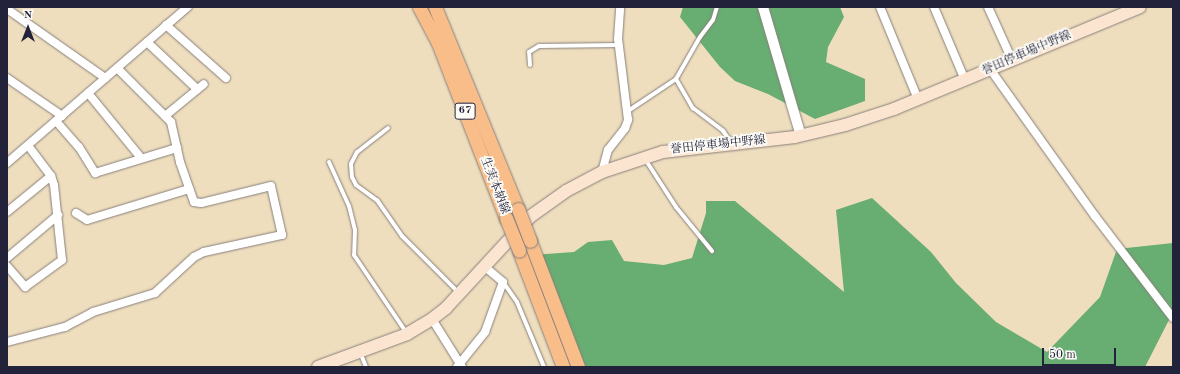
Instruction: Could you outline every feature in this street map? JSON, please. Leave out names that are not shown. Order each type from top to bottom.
[{"type":"main road","name":"生実本納線","points":[[419,7],[438,43],[563,367]]},
{"type":"main road","name":"生実本納線","points":[[435,7],[518,209],[578,367]]},
{"type":"main road","name":"誉田停車場中野線","points":[[318,367],[407,334],[432,319],[460,294],[531,216],[566,191],[602,172],[644,157],[688,148],[801,136],[845,125],[918,99],[1140,7]]},
{"type":"street","points":[[7,163],[188,7]]},
{"type":"street","points":[[602,172],[608,150],[625,128],[628,111],[619,46],[620,7]]},
{"type":"street","points":[[763,7],[801,136]]},
{"type":"street","points":[[880,7],[918,99]]},
{"type":"street","points":[[934,7],[965,80]]},
{"type":"street","points":[[988,7],[1012,60]]},
{"type":"street","points":[[7,9],[105,78]]},
{"type":"street","points":[[166,25],[226,78]]},
{"type":"street","points":[[147,42],[201,86],[165,116]]},
{"type":"street","points":[[7,342],[65,327],[93,312],[155,293],[194,257],[204,252],[282,235],[271,186],[201,203],[194,202],[177,148],[171,122],[117,68]]},
{"type":"street","points":[[990,69],[1095,216],[1173,318]]},
{"type":"street","points":[[7,78],[59,118],[95,173],[177,148]]},
{"type":"street","points":[[88,93],[141,158]]},
{"type":"street","points":[[7,266],[25,287],[62,260],[58,215],[51,176],[28,146]]},
{"type":"street","points":[[7,212],[51,176]]},
{"type":"street","points":[[76,213],[87,220],[189,189]]},
{"type":"street","points":[[7,258],[58,215]]},
{"type":"street","points":[[432,319],[460,366],[485,332],[503,282],[485,267]]},
{"type":"lane","points":[[628,111],[676,79],[700,38],[713,20],[717,7]]},
{"type":"lane","points":[[530,65],[529,52],[538,46],[619,46]]},
{"type":"lane","points":[[676,79],[693,108],[723,131],[733,144]]},
{"type":"lane","points":[[388,128],[357,152],[351,164],[352,177],[356,185],[377,200],[402,236],[460,294]]},
{"type":"lane","points":[[644,157],[676,207],[712,251]]},
{"type":"lane","points":[[329,162],[349,206],[355,230],[354,255],[407,334]]},
{"type":"lane","points":[[503,282],[517,302],[544,367]]},
{"type":"lane","points":[[360,352],[366,367]]},
{"type":"green space","points":[[683,7],[840,7],[844,17],[828,47],[826,62],[865,79],[865,101],[815,119],[768,94],[735,81],[720,67],[680,17]]},
{"type":"green space","points":[[872,198],[931,252],[956,283],[996,322],[1047,352],[1100,297],[1117,249],[1173,243],[1173,312],[1145,367],[584,367],[573,339],[542,314],[525,274],[532,255],[574,252],[588,242],[612,240],[624,261],[664,265],[692,258],[706,213],[706,201],[735,201],[844,292],[836,210]]}]
